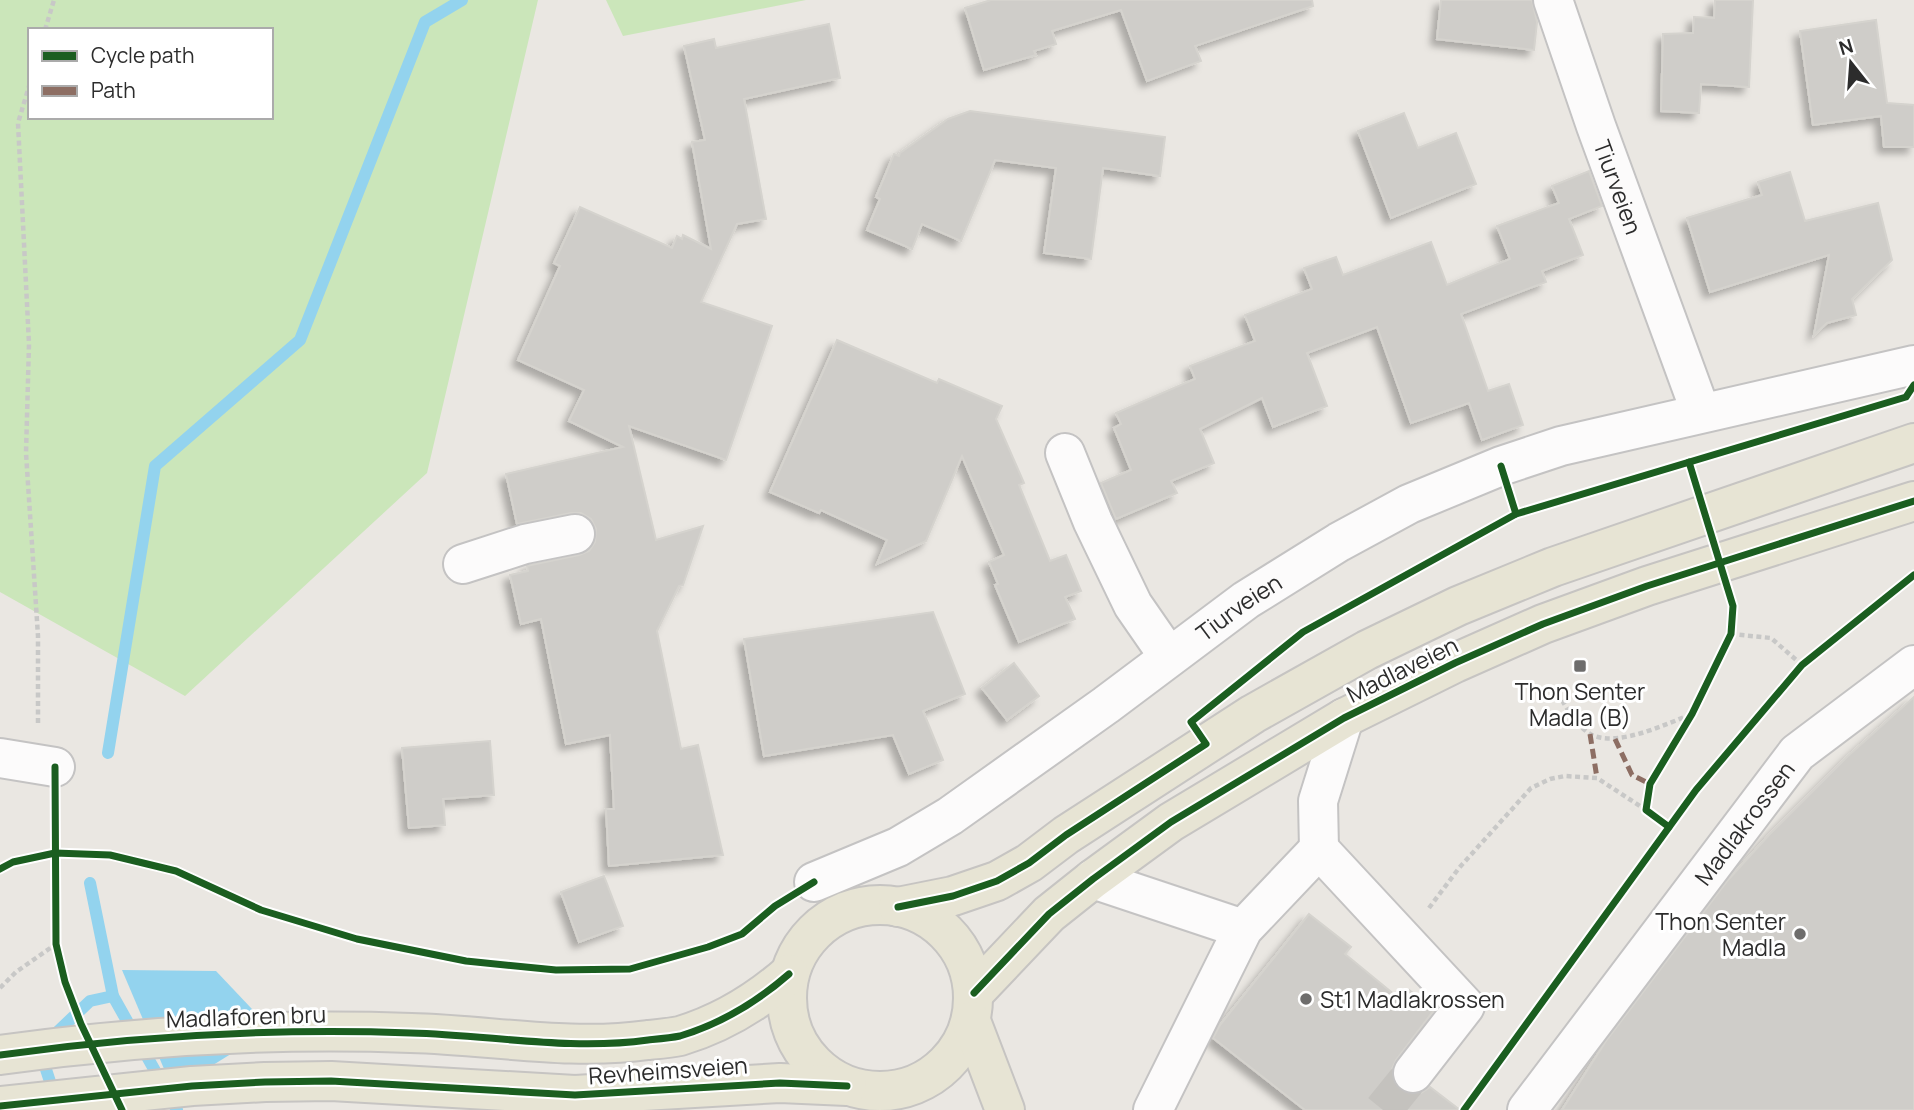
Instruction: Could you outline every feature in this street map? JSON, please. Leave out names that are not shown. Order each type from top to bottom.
[{"type":"main road","name":"Madlaveien","points":[[898,906],[953,896],[997,881],[1253,714],[1367,650],[1458,607],[1553,567],[1914,443]]},
{"type":"main road","name":"Madlaveien","points":[[972,1007],[1049,914],[1093,879],[1171,822],[1344,718],[1455,663],[1543,624],[1647,586],[1914,500]]},
{"type":"main road","points":[[972,1007],[961,1045],[945,1066],[923,1081],[872,1096],[823,1072],[804,1053],[792,1029],[786,1002],[789,974],[800,949],[819,927],[843,912],[870,905],[898,906],[922,914],[942,928],[958,947],[969,969],[972,1007],[1005,1110]]},
{"type":"main road","name":"Revheimsveien","points":[[494,1038],[545,1044],[619,1044],[679,1036],[726,1017],[764,996],[789,974]]},
{"type":"main road","name":"Madlaforen bru","points":[[0,1055],[69,1046],[269,1032],[411,1033],[494,1038]]},
{"type":"main road","name":"Revheimsveien","points":[[0,1106],[192,1086],[331,1081],[575,1095],[780,1083],[872,1096]]},
{"type":"street","name":"Tiurveien","points":[[1553,0],[1701,413]]},
{"type":"street","name":"Tiurveien","points":[[814,882],[898,847],[950,816],[1246,600],[1339,542],[1409,504],[1501,466],[1561,446],[1914,365]]},
{"type":"street","points":[[1065,453],[1093,522],[1133,605],[1169,657]]},
{"type":"street","points":[[463,564],[526,544],[575,534]]},
{"type":"street","name":"Madlakrossen","points":[[1527,1110],[1797,753],[1914,665]]},
{"type":"street","points":[[1344,718],[1318,801],[1319,849],[1465,1006],[1413,1073]]},
{"type":"street","points":[[1153,1110],[1243,929],[1319,849]]},
{"type":"street","points":[[1093,879],[1243,929]]},
{"type":"path","points":[[46,28],[54,0]]},
{"type":"path","points":[[28,90],[18,124],[29,344],[26,453],[38,636],[38,729],[30,762]]},
{"type":"path","points":[[1725,646],[1732,625]]},
{"type":"path","points":[[1731,634],[1771,638],[1802,665]]},
{"type":"path","points":[[1793,675],[1812,656]]},
{"type":"path","points":[[1558,693],[1567,709],[1590,734],[1599,737],[1615,739],[1659,727],[1692,714]]},
{"type":"path","points":[[1685,725],[1698,703]]},
{"type":"path","points":[[1403,942],[1459,868],[1531,788],[1550,779],[1565,776],[1597,778],[1654,816]]},
{"type":"path","points":[[1646,810],[1648,797]]},
{"type":"path","points":[[56,931],[59,957]]},
{"type":"path","points":[[0,988],[16,972],[56,944]]},
{"type":"green space","points":[[0,0],[538,0],[427,473],[185,696],[0,592]]},
{"type":"green space","points":[[606,0],[806,0],[623,36]]},
{"type":"water","points":[[122,970],[216,971],[271,1029],[173,1090]]},
{"type":"building","points":[[991,0],[1312,0],[1313,6],[1195,46],[1201,61],[1147,81],[1121,10],[1052,31],[1056,44],[1034,51],[1036,55],[984,70],[965,8]]},
{"type":"building","points":[[1441,0],[1532,0],[1537,22],[1534,50],[1437,39]]},
{"type":"building","points":[[1715,0],[1753,0],[1749,87],[1701,84],[1699,113],[1661,111],[1663,34],[1693,33],[1694,17],[1714,18]]},
{"type":"building","points":[[1876,20],[1887,103],[1914,105],[1914,147],[1884,147],[1881,116],[1813,125],[1800,31]]},
{"type":"building","points":[[829,24],[840,78],[744,99],[766,219],[737,224],[701,302],[772,326],[726,460],[629,426],[656,540],[703,526],[683,585],[679,586],[657,631],[681,749],[698,745],[723,855],[609,866],[606,809],[614,809],[610,735],[566,744],[541,619],[521,624],[510,575],[528,571],[527,566],[589,551],[595,542],[596,529],[591,519],[581,513],[517,524],[506,474],[623,447],[569,421],[584,390],[518,360],[560,266],[554,263],[580,207],[672,248],[677,236],[682,239],[683,235],[711,249],[692,142],[705,140],[684,46],[714,39],[716,48]]},
{"type":"building","points":[[970,111],[1165,137],[1160,176],[1103,168],[1091,259],[1044,253],[1056,168],[995,160],[961,241],[922,224],[912,249],[867,230],[880,199],[876,197],[894,154],[899,156],[948,119]]},
{"type":"building","points":[[1404,113],[1418,148],[1456,133],[1476,184],[1391,218],[1358,131]]},
{"type":"building","points":[[1589,171],[1602,206],[1569,219],[1583,255],[1542,271],[1546,282],[1461,314],[1488,391],[1509,384],[1523,425],[1482,440],[1469,403],[1411,423],[1377,327],[1307,353],[1327,406],[1273,427],[1262,398],[1200,429],[1214,463],[1171,481],[1177,493],[1116,519],[1101,483],[1131,470],[1114,428],[1121,424],[1116,413],[1195,379],[1190,366],[1255,341],[1245,315],[1312,289],[1304,268],[1336,257],[1343,275],[1431,242],[1447,285],[1510,259],[1497,226],[1559,203],[1552,186]]},
{"type":"building","points":[[1790,172],[1805,221],[1878,203],[1892,260],[1852,299],[1856,315],[1827,323],[1814,335],[1829,255],[1710,292],[1687,218],[1762,195],[1758,182]]},
{"type":"building","points":[[837,340],[937,383],[939,379],[1002,406],[996,419],[1024,483],[1019,485],[1050,561],[1066,555],[1081,591],[1065,597],[1075,619],[1019,642],[995,585],[998,584],[989,562],[1004,555],[962,456],[926,541],[877,564],[887,540],[821,510],[819,513],[770,492]]},
{"type":"building","points":[[933,612],[965,694],[923,711],[943,760],[909,774],[893,735],[764,756],[744,639]]},
{"type":"building","points":[[1014,663],[1039,696],[1007,720],[982,688]]},
{"type":"building","name":"Thon Senter Madla","points":[[1914,697],[1914,1110],[1562,1110],[1606,1041],[1728,880],[1848,756]]},
{"type":"building","points":[[490,741],[494,795],[443,799],[445,825],[409,828],[402,748]]},
{"type":"building","points":[[604,876],[623,926],[579,942],[561,892]]},
{"type":"building","points":[[1309,914],[1351,947],[1345,954],[1401,1000],[1409,990],[1434,1010],[1396,1060],[1392,1069],[1393,1081],[1399,1090],[1409,1094],[1421,1093],[1430,1087],[1460,1110],[1305,1110],[1213,1038],[1220,1025]]},
{"type":"waterway","points":[[108,753],[155,466],[300,340],[425,22],[462,0]]},
{"type":"waterway","points":[[90,883],[113,996],[177,1110]]},
{"type":"waterway","points":[[51,1038],[90,1001],[113,996]]},
{"type":"waterway","points":[[41,1054],[55,1097]]},
{"type":"tunnel","points":[[1383,1110],[1413,1073]]},
{"type":"marked path","points":[[1590,734],[1597,778]]},
{"type":"marked path","points":[[1615,739],[1632,775],[1650,784]]},
{"type":"cycle path","points":[[1516,514],[1906,397],[1914,385]]},
{"type":"cycle path","points":[[1669,827],[1646,810],[1650,784],[1692,714],[1731,634],[1733,606],[1689,462]]},
{"type":"cycle path","points":[[898,907],[953,896],[997,881],[1029,863],[1066,835],[1206,744],[1191,722],[1303,632],[1516,514],[1501,466]]},
{"type":"cycle path","points":[[974,993],[1049,914],[1093,879],[1171,822],[1344,718],[1455,663],[1543,624],[1647,586],[1914,501]]},
{"type":"cycle path","points":[[1464,1110],[1696,790],[1802,665],[1914,575]]},
{"type":"cycle path","points":[[55,767],[56,944],[65,982],[81,1024],[122,1110]]},
{"type":"cycle path","points":[[0,869],[13,862],[55,853],[110,855],[176,871],[261,910],[357,939],[466,961],[556,970],[630,969],[708,947],[742,934],[775,906],[814,882]]},
{"type":"cycle path","points":[[0,1055],[154,1038],[257,1033],[411,1033],[589,1044],[660,1039],[680,1036],[724,1018],[765,993],[789,974]]},
{"type":"cycle path","points":[[0,1106],[192,1086],[265,1082],[331,1081],[575,1095],[780,1083],[847,1086]]},
{"type":"place","name":"Thon Senter Madla (B)","points":[[1580,666]]},
{"type":"place","name":"Thon Senter Madla","points":[[1800,934]]},
{"type":"place","name":"St1 Madlakrossen","points":[[1306,999]]}]
